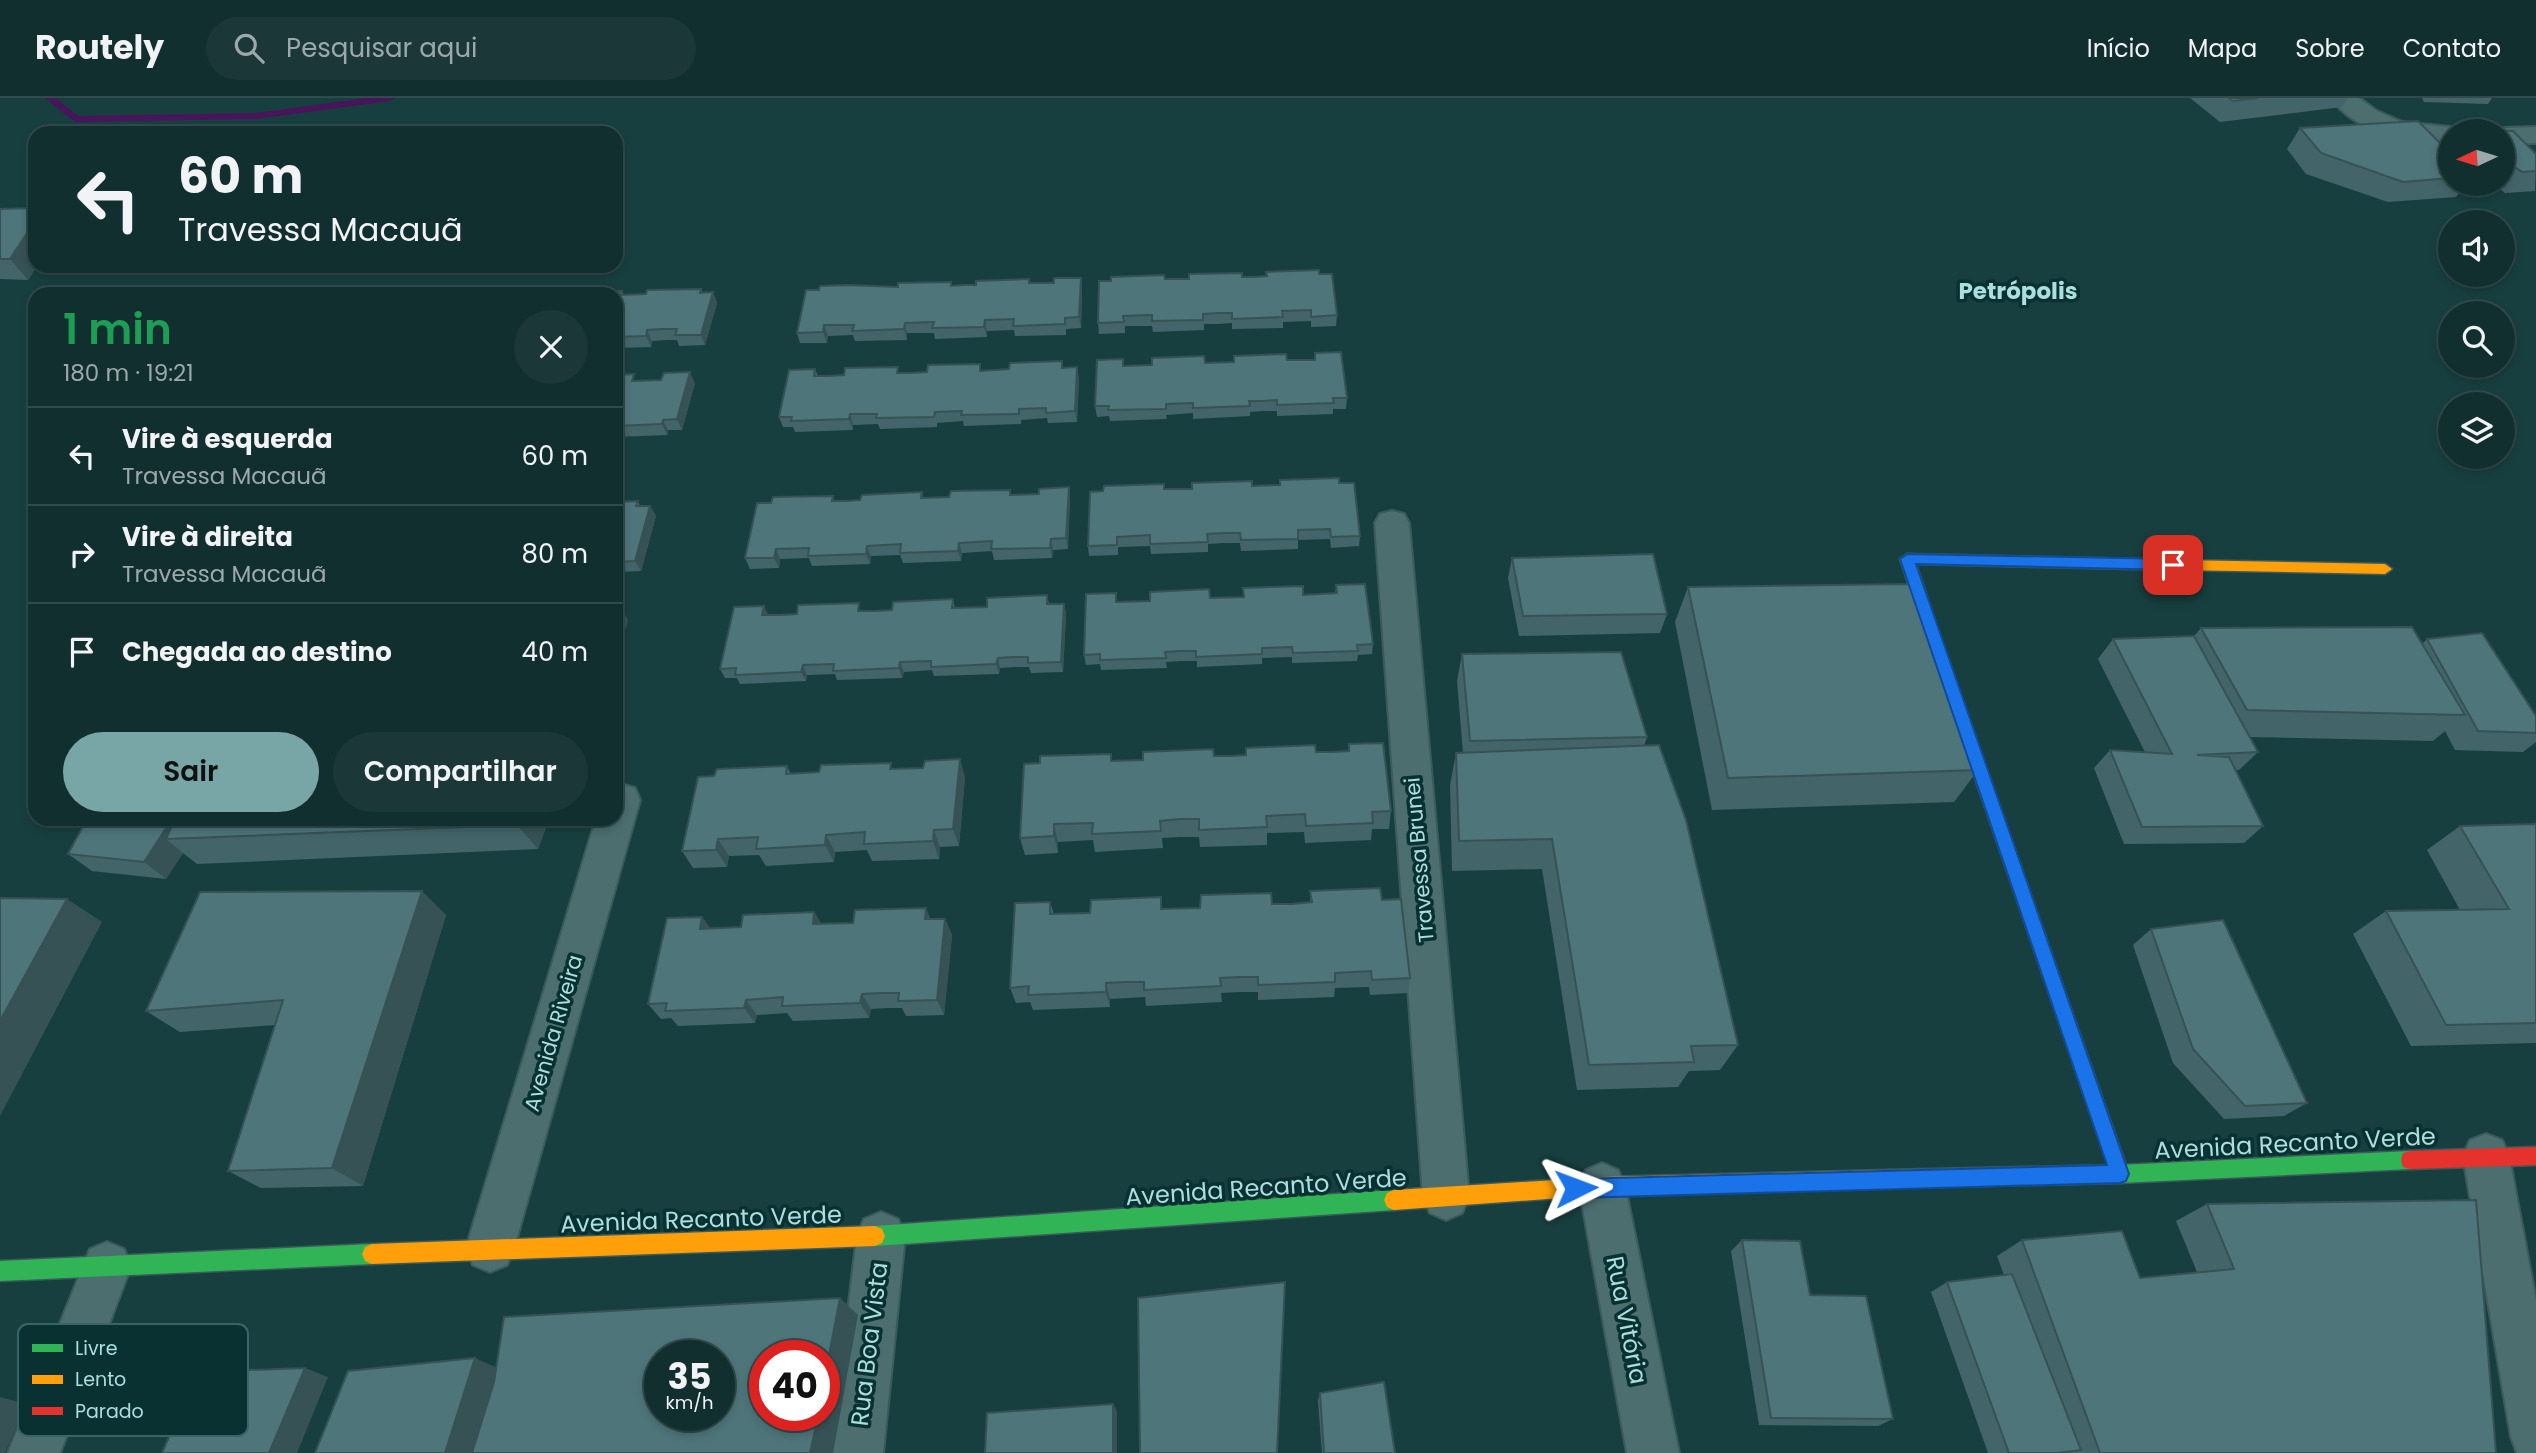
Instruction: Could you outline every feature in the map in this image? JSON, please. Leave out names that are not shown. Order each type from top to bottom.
[{"type":"street","points":[[2344,98],[2361,115],[2388,126],[2410,133],[2438,134]]},
{"type":"street","points":[[2515,136],[2536,135]]},
{"type":"street","name":"Travessa Brunei","points":[[1392,523],[1446,1198]]},
{"type":"street","points":[[2120,1174],[1907,559],[2385,569]]},
{"type":"street","name":"Avenida Riveira","points":[[490,1248],[613,826]]},
{"type":"street","points":[[2486,1156],[2536,1437]]},
{"type":"street","name":"Avenida Recanto Verde","points":[[0,1271],[490,1248],[881,1236],[1602,1186],[2120,1174],[2486,1156],[2536,1156]]},
{"type":"street","name":"Rua Vitória","points":[[1602,1186],[1653,1453]]},
{"type":"street","name":"Rua Boa Vista","points":[[856,1453],[881,1236]]},
{"type":"street","points":[[84,1324],[107,1266]]},
{"type":"street","points":[[34,1453],[41,1436]]},
{"type":"building","points":[[2229,98],[2258,98],[2233,101]]},
{"type":"building","points":[[2418,121],[2438,141],[2438,179],[2403,182],[2321,153],[2300,128]]},
{"type":"building","points":[[2515,133],[2536,154],[2536,171],[2522,172],[2515,167]]},
{"type":"building","points":[[28,208],[28,232],[10,259],[0,259],[0,209]]},
{"type":"building","points":[[1319,270],[1319,274],[1332,274],[1337,315],[1311,317],[1311,310],[1282,311],[1283,317],[1232,319],[1232,313],[1218,313],[1203,314],[1203,320],[1152,321],[1152,315],[1123,316],[1124,322],[1098,323],[1099,281],[1111,281],[1111,277],[1164,275],[1165,279],[1189,279],[1189,274],[1242,273],[1242,277],[1255,277],[1267,276],[1266,272]]},
{"type":"building","points":[[1054,278],[1081,278],[1079,317],[1065,318],[1065,324],[1013,326],[1014,319],[985,320],[984,327],[932,328],[934,322],[905,323],[904,329],[852,331],[854,325],[824,325],[823,332],[797,333],[806,290],[819,290],[820,286],[898,287],[898,283],[951,282],[951,286],[976,285],[976,281],[1029,279],[1029,283],[1054,283]]},
{"type":"building","points":[[701,289],[700,293],[713,292],[701,335],[675,335],[677,329],[662,329],[647,330],[646,336],[623,337],[623,295],[646,294],[647,290]]},
{"type":"building","points":[[1341,352],[1347,398],[1333,398],[1334,403],[1277,405],[1277,400],[1249,401],[1250,406],[1193,408],[1193,403],[1166,404],[1166,409],[1108,410],[1109,406],[1095,406],[1097,360],[1123,359],[1123,366],[1152,365],[1152,358],[1204,356],[1205,363],[1234,362],[1234,356],[1286,354],[1287,360],[1315,360],[1315,353]]},
{"type":"building","points":[[1062,361],[1062,368],[1077,367],[1075,411],[1046,413],[1046,408],[1019,409],[1019,414],[961,415],[962,411],[935,412],[934,417],[876,418],[877,414],[850,414],[849,419],[791,421],[792,417],[779,417],[789,370],[815,369],[814,376],[829,376],[844,375],[845,368],[898,367],[897,373],[912,373],[927,372],[928,365],[980,364],[980,371],[1009,369],[1010,363]]},
{"type":"building","points":[[690,372],[677,419],[663,420],[662,424],[623,426],[623,375],[634,374],[632,381],[661,380],[664,373]]},
{"type":"building","points":[[1339,478],[1339,483],[1354,483],[1360,536],[1331,537],[1330,529],[1298,530],[1298,539],[1241,540],[1240,533],[1224,533],[1207,534],[1208,542],[1150,544],[1150,535],[1117,537],[1117,545],[1088,546],[1090,492],[1103,491],[1104,486],[1164,484],[1164,489],[1192,489],[1192,483],[1252,481],[1252,486],[1280,485],[1280,480]]},
{"type":"building","points":[[1069,487],[1066,538],[1051,539],[1050,548],[991,549],[992,541],[959,543],[958,551],[900,553],[901,544],[867,546],[866,554],[808,556],[809,548],[776,549],[774,558],[745,558],[757,503],[771,503],[773,497],[833,496],[832,501],[846,501],[860,500],[862,495],[922,492],[921,498],[949,497],[951,491],[1010,490],[1010,495],[1039,494],[1039,489]]},
{"type":"building","points":[[638,501],[636,506],[650,506],[635,561],[623,562],[623,502]]},
{"type":"building","points":[[1653,554],[1667,614],[1523,616],[1512,558]]},
{"type":"building","points":[[1365,584],[1373,644],[1357,645],[1358,651],[1293,653],[1292,647],[1262,648],[1262,654],[1196,657],[1196,651],[1180,651],[1165,652],[1166,658],[1100,660],[1100,654],[1084,655],[1086,594],[1116,593],[1116,602],[1150,601],[1150,592],[1209,589],[1210,598],[1244,597],[1243,588],[1303,586],[1303,595],[1337,593],[1336,585]]},
{"type":"building","points":[[1910,584],[1978,770],[1728,778],[1688,587]]},
{"type":"building","points":[[1047,595],[1047,604],[1064,604],[1061,662],[1028,663],[1028,657],[1013,657],[998,658],[996,664],[931,667],[931,661],[900,662],[899,668],[833,671],[834,664],[803,665],[801,672],[735,675],[736,668],[720,669],[734,607],[764,606],[762,615],[780,615],[797,614],[798,605],[859,603],[858,611],[875,611],[892,610],[893,602],[953,599],[952,608],[987,607],[987,598]]},
{"type":"building","points":[[2412,627],[2465,715],[2247,710],[2201,628]]},
{"type":"building","points":[[2482,633],[2536,716],[2536,733],[2478,731],[2427,639]]},
{"type":"building","points":[[2194,636],[2258,752],[2197,755],[2229,757],[2263,826],[2142,827],[2110,750],[2172,754],[2113,639]]},
{"type":"building","points":[[1621,652],[1647,737],[1470,741],[1462,654]]},
{"type":"building","points":[[1383,743],[1391,811],[1372,812],[1373,823],[1306,826],[1305,814],[1266,816],[1267,827],[1199,830],[1199,819],[1180,819],[1160,821],[1161,831],[1092,834],[1093,823],[1054,824],[1054,836],[1020,838],[1024,764],[1040,763],[1040,756],[1111,754],[1111,761],[1143,760],[1143,752],[1213,749],[1214,756],[1231,756],[1246,755],[1246,748],[1315,745],[1316,752],[1333,752],[1349,751],[1349,744]]},
{"type":"building","points":[[1659,745],[1686,820],[1738,1045],[1691,1046],[1694,1062],[1589,1065],[1552,839],[1459,841],[1456,753]]},
{"type":"building","points":[[960,759],[953,829],[934,830],[933,841],[864,844],[865,832],[826,835],[825,845],[756,849],[758,837],[718,839],[716,850],[682,851],[698,777],[714,776],[717,769],[787,766],[786,774],[819,772],[821,765],[891,763],[890,769],[923,768],[925,761]]},
{"type":"building","points":[[2536,824],[2536,1023],[2446,1025],[2386,911],[2509,909],[2460,826]]},
{"type":"building","points":[[83,826],[167,826],[144,862],[68,854]]},
{"type":"building","points":[[172,826],[492,826],[166,839]]},
{"type":"building","points":[[1380,888],[1382,900],[1401,899],[1410,978],[1372,980],[1371,971],[1335,973],[1335,982],[1258,985],[1258,977],[1239,977],[1220,978],[1221,986],[1144,990],[1144,982],[1125,982],[1106,983],[1106,992],[1028,995],[1029,986],[1010,988],[1015,903],[1050,902],[1050,914],[1090,913],[1091,900],[1161,897],[1161,909],[1200,908],[1201,895],[1271,893],[1272,904],[1292,904],[1312,902],[1310,891]]},
{"type":"building","points":[[422,891],[332,1168],[228,1171],[283,1000],[146,1011],[200,892]]},
{"type":"building","points":[[0,898],[67,899],[0,1021]]},
{"type":"building","points":[[926,908],[925,919],[945,919],[937,1000],[898,1001],[899,993],[880,993],[862,994],[860,1003],[782,1006],[783,997],[746,1000],[744,1008],[665,1011],[667,1003],[648,1004],[667,918],[702,917],[700,929],[741,927],[743,915],[814,912],[813,924],[853,923],[855,910]]},
{"type":"building","points":[[2223,920],[2307,1103],[2245,1106],[2193,1049],[2151,929]]},
{"type":"building","points":[[2476,1200],[2496,1453],[2100,1453],[2022,1240],[2122,1231],[2140,1278],[2234,1269],[2207,1204]]},
{"type":"building","points":[[1742,1240],[1800,1241],[1810,1295],[1866,1296],[1893,1419],[1771,1418]]},
{"type":"building","points":[[2012,1274],[2081,1450],[2009,1453],[1947,1282]]},
{"type":"building","points":[[1285,1282],[1277,1453],[1140,1453],[1138,1298]]},
{"type":"building","points":[[840,1298],[832,1340],[749,1340],[749,1431],[815,1431],[810,1453],[472,1453],[494,1382],[504,1317]]},
{"type":"building","points":[[475,1358],[445,1453],[315,1453],[348,1371]]},
{"type":"building","points":[[305,1368],[269,1453],[162,1453],[169,1436],[248,1436],[248,1370]]},
{"type":"building","points":[[1384,1382],[1395,1453],[1324,1453],[1320,1393]]},
{"type":"building","points":[[1113,1404],[1113,1453],[985,1453],[987,1413]]},
{"type":"waterway","points":[[50,98],[75,119],[256,116],[390,98]]},
{"type":"traffic: fast","points":[[1939,653],[1907,559],[2181,565]]},
{"type":"traffic: fast","points":[[1889,1179],[2120,1174],[2410,1160]]},
{"type":"traffic: fast","points":[[875,1236],[1394,1200]]},
{"type":"traffic: fast","points":[[0,1271],[372,1254]]},
{"type":"traffic: slow","points":[[2181,565],[2385,569]]},
{"type":"traffic: slow","points":[[1939,653],[2120,1174]]},
{"type":"traffic: slow","points":[[1394,1200],[1602,1186],[1889,1179]]},
{"type":"traffic: slow","points":[[372,1254],[875,1236]]},
{"type":"traffic: jam","points":[[2410,1160],[2536,1156]]},
{"type":"district","name":"Petrópolis","points":[[2018,291]]},
{"type":"route","points":[[1576,1188],[2120,1174],[1907,559],[2173,565]]}]
